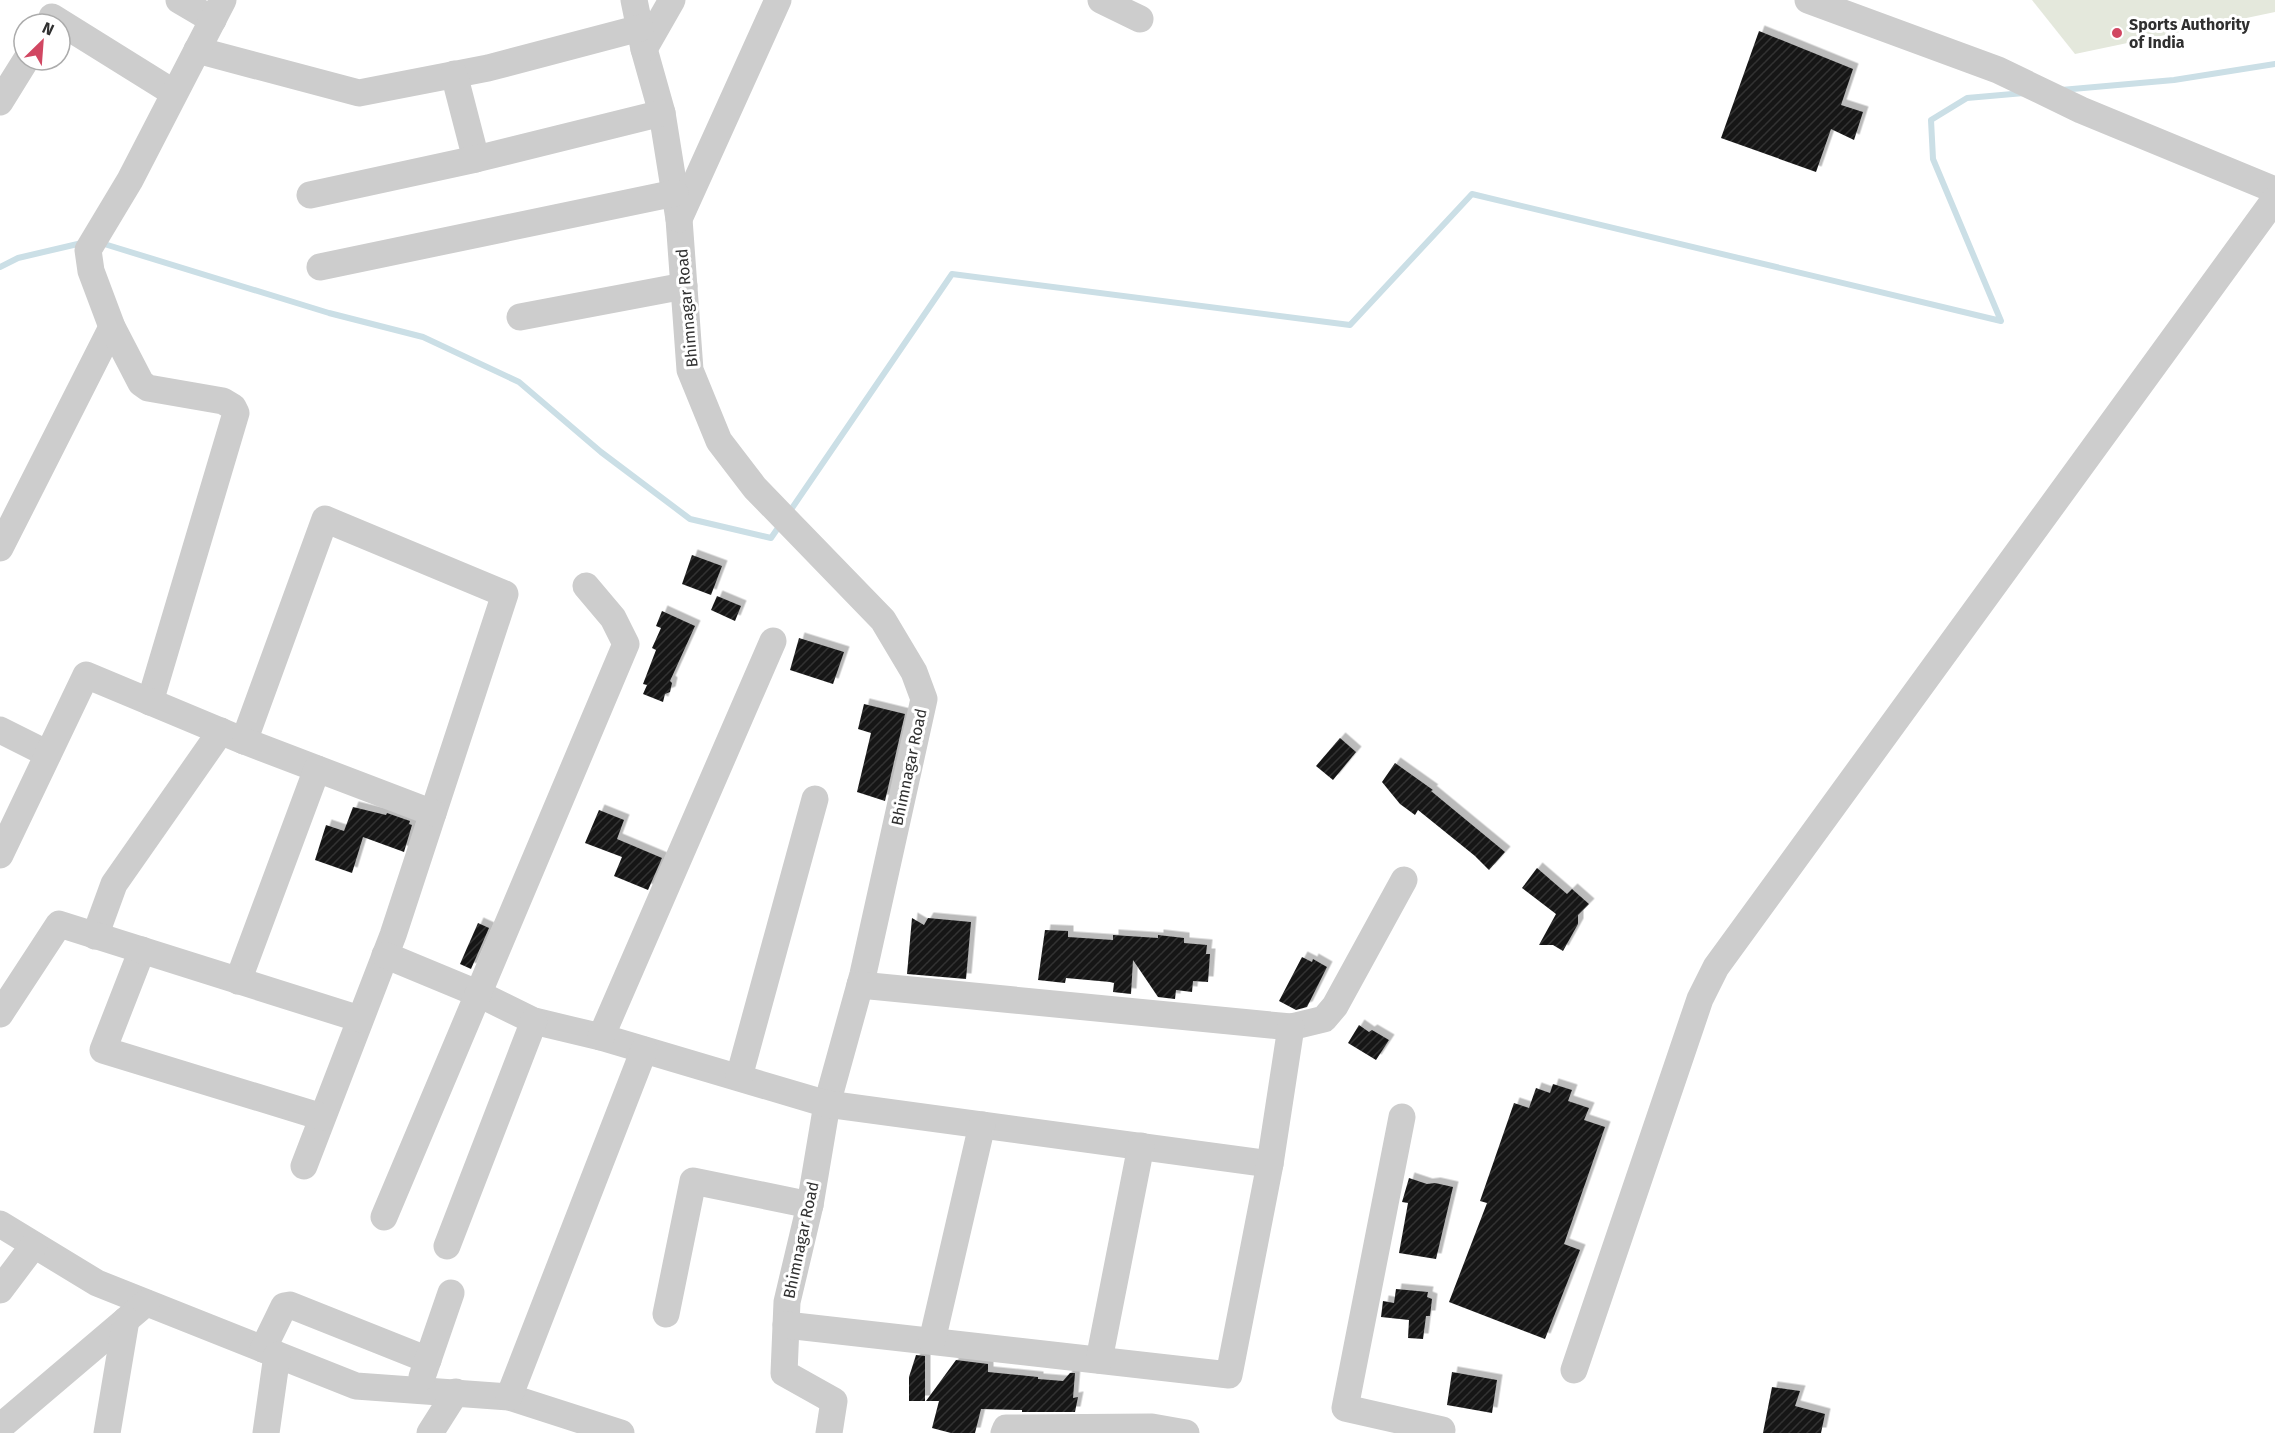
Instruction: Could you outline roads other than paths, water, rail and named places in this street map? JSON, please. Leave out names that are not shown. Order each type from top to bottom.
[{"type":"street","points":[[150,702],[236,413],[233,407],[223,401],[144,386],[112,327],[90,271],[88,250],[130,180],[218,10],[179,0]]},
{"type":"street","name":"Bhimnagar Road","points":[[634,0],[662,113],[677,206],[690,370],[719,441],[755,488],[883,620],[914,672],[924,699],[860,986],[827,1104],[810,1205],[787,1302],[784,1373],[834,1401],[829,1433]]},
{"type":"street","points":[[197,50],[359,93],[642,38],[672,0]]},
{"type":"street","points":[[320,267],[677,206],[778,0]]},
{"type":"street","points":[[1101,0],[1140,19]]},
{"type":"street","points":[[1808,0],[1998,70],[2081,110],[2275,190]]},
{"type":"street","points":[[72,26],[174,93]]},
{"type":"street","points":[[0,102],[19,72]]},
{"type":"street","points":[[454,74],[476,159]]},
{"type":"street","points":[[310,195],[476,159],[662,113]]},
{"type":"street","points":[[1574,1370],[1700,999],[1716,967],[2275,199]]},
{"type":"street","points":[[520,318],[684,286]]},
{"type":"street","points":[[0,548],[112,327]]},
{"type":"street","points":[[95,936],[114,884],[233,736],[325,519],[505,594],[385,955],[304,1166]]},
{"type":"street","points":[[384,1217],[626,644],[613,618],[586,586]]},
{"type":"street","points":[[601,1037],[773,641]]},
{"type":"street","points":[[0,855],[86,675],[233,736],[433,813]]},
{"type":"street","points":[[0,730],[48,754]]},
{"type":"street","points":[[238,981],[317,769]]},
{"type":"street","points":[[739,1077],[814,799]]},
{"type":"street","points":[[860,986],[1291,1027],[1324,1019],[1335,1006],[1404,880]]},
{"type":"street","points":[[0,1014],[59,924],[360,1020]]},
{"type":"street","points":[[142,950],[103,1050],[322,1117]]},
{"type":"street","points":[[385,955],[479,993],[534,1021],[601,1037],[827,1104],[1270,1164]]},
{"type":"street","points":[[447,1245],[534,1021]]},
{"type":"street","points":[[786,1325],[1229,1375],[1270,1164],[1291,1027]]},
{"type":"street","points":[[510,1398],[644,1050]]},
{"type":"street","points":[[1402,1117],[1346,1421],[1442,1430],[1441,1433]]},
{"type":"street","points":[[932,1341],[982,1125]]},
{"type":"street","points":[[1099,1360],[1141,1146]]},
{"type":"street","points":[[666,1314],[693,1180],[810,1205]]},
{"type":"street","points":[[0,1224],[97,1283],[136,1311],[270,1352],[356,1386],[510,1398],[621,1433]]},
{"type":"street","points":[[0,1290],[34,1245]]},
{"type":"street","points":[[418,1390],[451,1293]]},
{"type":"street","points":[[266,1433],[270,1352],[284,1306],[290,1305],[428,1360]]},
{"type":"street","points":[[0,1427],[136,1311]]},
{"type":"street","points":[[107,1433],[136,1311]]},
{"type":"street","points":[[430,1433],[456,1392]]},
{"type":"street","points":[[1004,1433],[1006,1428],[1151,1430],[1186,1433]]},
{"type":"waterway","points":[[2061,90],[2174,80],[2275,64]]},
{"type":"waterway","points":[[788,514],[952,274],[1350,325],[1472,194],[2001,321],[1933,159],[1931,120],[1967,98],[2024,93]]},
{"type":"waterway","points":[[0,267],[18,258],[82,243]]},
{"type":"waterway","points":[[101,243],[329,313],[423,337],[519,382],[601,452],[690,519],[771,538],[780,525]]},
{"type":"place","name":"Sports Authority of India","points":[[2117,33]]}]
